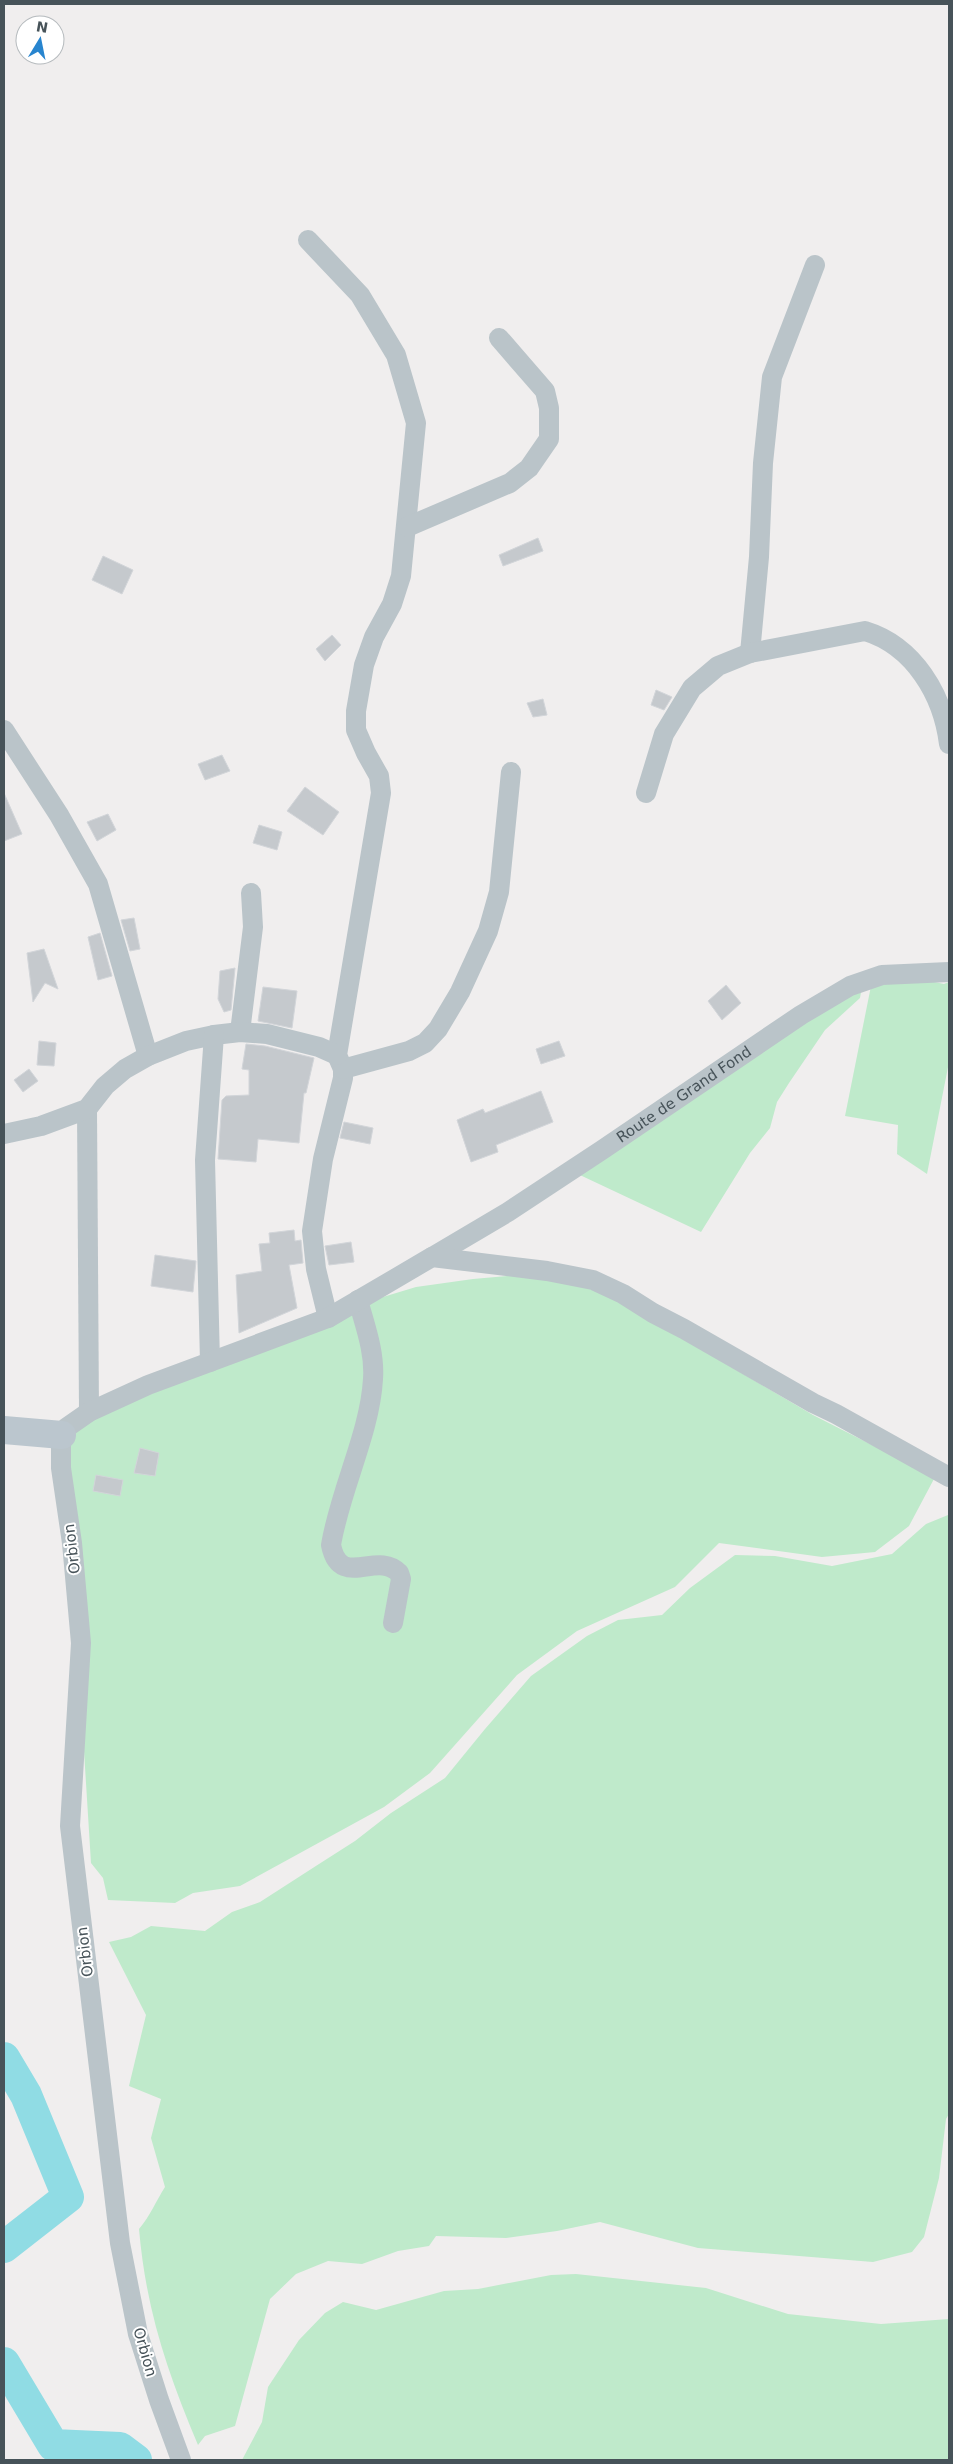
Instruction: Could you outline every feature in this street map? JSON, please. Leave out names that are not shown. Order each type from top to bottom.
[{"type":"street","points":[[308,240],[360,295],[396,355],[416,423],[407,526],[400,576],[392,604],[374,637],[364,665],[356,711],[356,730],[366,753],[380,776],[381,793],[340,1062],[340,1092],[323,1159],[312,1231],[316,1269],[328,1318]]},
{"type":"street","points":[[750,653],[759,557],[763,463],[772,377],[815,264]]},
{"type":"street","points":[[407,526],[510,482],[529,468],[548,439],[549,408],[545,391],[499,338]]},
{"type":"street","points":[[646,793],[664,734],[692,688],[718,666],[750,653],[865,631],[881,636],[911,660],[930,682],[946,721],[949,744]]},
{"type":"street","points":[[4,730],[59,814],[98,884],[148,1056]]},
{"type":"street","points":[[4,1134],[41,1126],[87,1109],[105,1086],[125,1070],[148,1056],[186,1042],[214,1035],[240,1032],[266,1034],[319,1047],[340,1062],[409,1051],[425,1043],[438,1029],[460,992],[488,931],[499,892],[511,772]]},
{"type":"street","points":[[240,1032],[253,927],[251,893]]},
{"type":"street","name":"Route de Grand Fond","points":[[62,1435],[72,1422],[89,1412],[148,1385],[328,1318],[508,1212],[800,1015],[850,986],[882,975],[949,972]]},
{"type":"street","points":[[210,1362],[205,1160],[214,1035]]},
{"type":"street","points":[[87,1109],[89,1412]]},
{"type":"street","points":[[432,1257],[547,1271],[593,1280],[623,1294],[813,1404],[836,1414],[949,1476]]},
{"type":"street","points":[[358,1300],[373,1356],[374,1378],[369,1408],[331,1545],[333,1557],[339,1565],[347,1567],[386,1566],[399,1573],[400,1579],[394,1622]]},
{"type":"street","points":[[4,1430],[62,1435]]},
{"type":"street","name":"Orbion","points":[[62,1435],[60,1455],[72,1543],[81,1643],[72,1836],[120,2243],[138,2334],[181,2460]]},
{"type":"green space","points":[[910,977],[944,984],[949,982],[949,1062],[927,1174],[897,1154],[898,1125],[845,1116],[872,981]]},
{"type":"green space","points":[[863,981],[860,998],[825,1030],[789,1083],[777,1102],[770,1128],[750,1153],[701,1232],[565,1168]]},
{"type":"green space","points":[[539,1273],[609,1295],[813,1415],[935,1477],[909,1526],[875,1552],[822,1557],[719,1543],[675,1587],[577,1631],[517,1675],[430,1773],[384,1807],[240,1886],[193,1893],[175,1903],[108,1900],[103,1878],[91,1863],[80,1687],[57,1457],[84,1418],[330,1313],[416,1287],[473,1279]]},
{"type":"green space","points":[[948,1515],[949,2114],[946,2119],[939,2178],[924,2237],[912,2252],[873,2262],[698,2248],[600,2222],[557,2231],[506,2238],[436,2236],[429,2246],[398,2251],[362,2264],[328,2261],[296,2274],[270,2299],[235,2426],[205,2436],[198,2445],[160,2340],[142,2259],[139,2229],[165,2187],[151,2138],[161,2099],[129,2086],[146,2015],[109,1942],[131,1937],[151,1926],[205,1931],[232,1912],[260,1902],[355,1841],[391,1813],[445,1778],[531,1676],[587,1636],[618,1620],[662,1615],[690,1588],[735,1555],[775,1556],[832,1566],[892,1554],[926,1524]]},
{"type":"green space","points":[[576,2274],[706,2288],[788,2314],[881,2324],[949,2319],[949,2460],[242,2460],[262,2422],[268,2387],[299,2340],[325,2313],[343,2302],[376,2310],[444,2291],[478,2289],[551,2275]]},
{"type":"building","points":[[538,538],[543,551],[503,566],[499,555]]},
{"type":"building","points":[[103,556],[133,570],[122,594],[92,580]]},
{"type":"building","points":[[332,635],[341,645],[325,661],[316,649]]},
{"type":"building","points":[[656,690],[672,697],[664,710],[651,705]]},
{"type":"building","points":[[543,699],[547,715],[533,717],[527,703]]},
{"type":"building","points":[[222,755],[230,771],[205,780],[198,764]]},
{"type":"building","points":[[305,787],[339,812],[323,835],[287,811]]},
{"type":"building","points":[[4,793],[22,834],[4,841]]},
{"type":"building","points":[[108,814],[116,830],[97,841],[87,822]]},
{"type":"building","points":[[259,825],[282,832],[277,850],[253,843]]},
{"type":"building","points":[[134,918],[140,949],[130,951],[121,920]]},
{"type":"building","points":[[100,933],[112,976],[98,980],[88,937]]},
{"type":"building","points":[[44,949],[58,989],[45,983],[33,1002],[27,953]]},
{"type":"building","points":[[235,968],[231,1010],[224,1012],[218,999],[220,971]]},
{"type":"building","points":[[726,985],[741,1003],[722,1020],[708,1001]]},
{"type":"building","points":[[263,987],[297,991],[292,1028],[258,1021]]},
{"type":"building","points":[[39,1041],[56,1043],[54,1066],[37,1065]]},
{"type":"building","points":[[559,1041],[565,1056],[541,1064],[536,1049]]},
{"type":"building","points":[[246,1044],[265,1046],[314,1058],[306,1093],[304,1093],[299,1143],[258,1139],[256,1162],[218,1159],[222,1100],[226,1096],[249,1095],[249,1070],[242,1069]]},
{"type":"building","points":[[29,1069],[38,1081],[23,1092],[14,1080]]},
{"type":"building","points":[[541,1091],[553,1122],[496,1145],[498,1152],[471,1162],[457,1120],[483,1109],[485,1113]]},
{"type":"building","points":[[344,1122],[373,1128],[370,1144],[340,1138]]},
{"type":"building","points":[[294,1230],[295,1241],[301,1240],[303,1263],[289,1265],[297,1308],[239,1333],[236,1275],[262,1271],[259,1244],[270,1243],[269,1233]]},
{"type":"building","points":[[351,1242],[354,1262],[329,1265],[325,1246]]},
{"type":"building","points":[[155,1255],[196,1261],[193,1292],[151,1286]]},
{"type":"building","points":[[140,1448],[159,1453],[155,1476],[134,1473]]},
{"type":"building","points":[[96,1475],[123,1480],[120,1496],[93,1491]]},
{"type":"waterway","points":[[4,2058],[26,2095],[68,2197],[4,2247]]},
{"type":"waterway","points":[[4,2363],[53,2445],[120,2448],[136,2460]]}]
